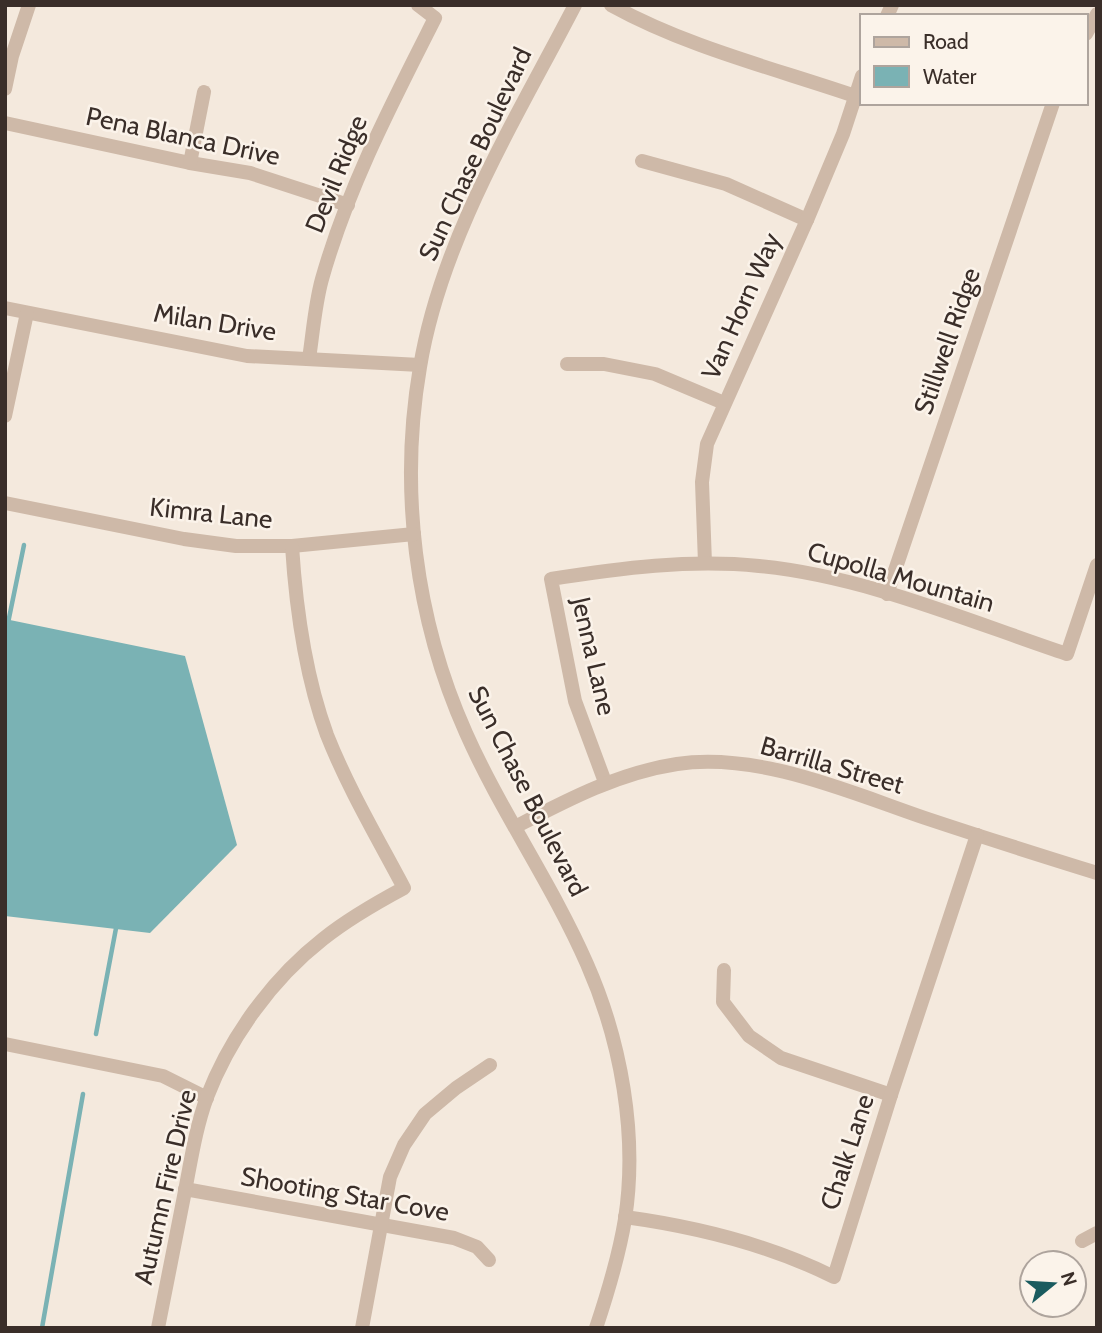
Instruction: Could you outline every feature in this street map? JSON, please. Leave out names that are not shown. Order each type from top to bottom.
[{"type":"street","points":[[5,89],[12,56],[29,5]]},
{"type":"street","name":"Devil Ridge","points":[[309,359],[321,280],[348,205],[373,140],[435,18],[418,5]]},
{"type":"street","name":"Sun Chase Boulevard","points":[[575,5],[453,246],[420,365],[413,425],[411,480],[414,534],[424,601],[442,672],[466,733],[587,964],[607,1015],[619,1063],[627,1116],[629,1170],[625,1217],[612,1277],[596,1328]]},
{"type":"street","points":[[611,5],[634,18],[708,48],[855,96]]},
{"type":"street","points":[[1086,5],[1097,13],[1088,30]]},
{"type":"street","name":"Van Horn Way","points":[[705,563],[702,482],[707,443],[807,220],[843,134],[860,82]]},
{"type":"street","points":[[190,163],[204,92]]},
{"type":"street","name":"Stillwell Ridge","points":[[887,594],[1052,105]]},
{"type":"street","name":"Pena Blanca Drive","points":[[5,123],[190,163],[250,173],[348,205]]},
{"type":"street","points":[[642,161],[726,184],[807,220]]},
{"type":"street","name":"Milan Drive","points":[[5,308],[247,356],[420,365]]},
{"type":"street","points":[[5,416],[27,313]]},
{"type":"street","points":[[567,364],[604,364],[655,374],[724,403]]},
{"type":"street","name":"Kimra Lane","points":[[5,503],[197,541],[236,546],[292,546],[414,534]]},
{"type":"street","name":"Autumn Fire Drive","points":[[158,1328],[185,1189],[207,1098],[230,1050],[253,1013],[287,972],[322,939],[362,911],[404,888],[350,788],[326,733],[306,661],[295,589],[292,546]]},
{"type":"street","name":"Cupolla Mountain","points":[[551,579],[643,566],[705,563],[758,566],[808,573],[887,594],[1067,654],[1097,565]]},
{"type":"street","name":"Jenna Lane","points":[[551,579],[575,701],[605,782]]},
{"type":"street","name":"Barrilla Street","points":[[515,827],[605,782],[642,771],[680,764],[733,763],[805,777],[1097,873]]},
{"type":"street","name":"Chalk Lane","points":[[625,1217],[698,1228],[799,1259],[834,1277],[977,835]]},
{"type":"street","points":[[724,970],[723,1002],[749,1035],[781,1058],[891,1095]]},
{"type":"street","points":[[5,1044],[163,1076],[207,1098]]},
{"type":"street","points":[[362,1328],[390,1177],[404,1145],[425,1114],[456,1088],[490,1065]]},
{"type":"street","name":"Shooting Star Cove","points":[[185,1189],[454,1238],[477,1247],[489,1260]]},
{"type":"street","points":[[1082,1241],[1097,1233]]},
{"type":"water","points":[[5,619],[185,656],[237,845],[150,933],[5,916]]},
{"type":"waterway","points":[[8,623],[24,545]]},
{"type":"waterway","points":[[96,1034],[117,923]]},
{"type":"waterway","points":[[42,1328],[83,1094]]}]
